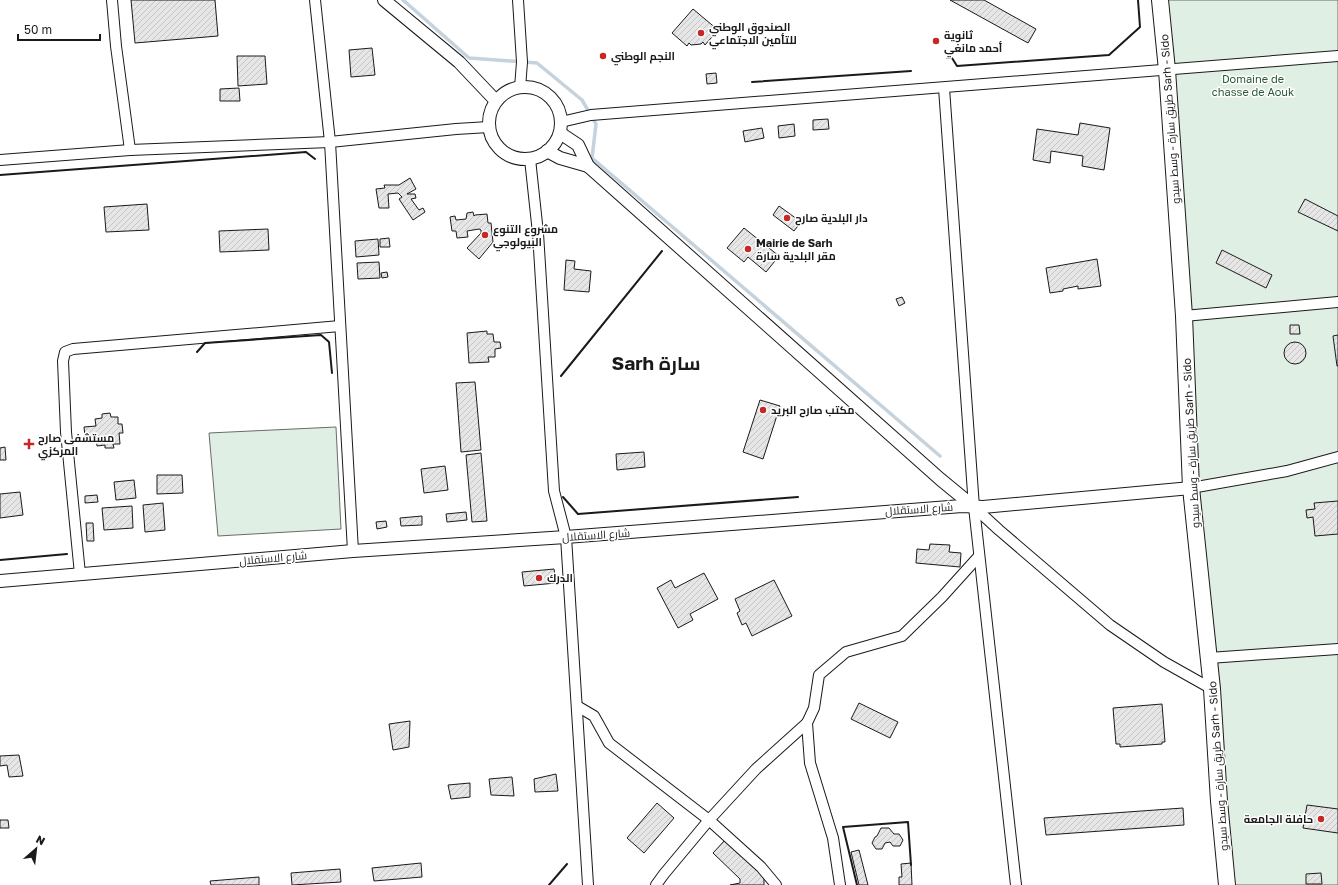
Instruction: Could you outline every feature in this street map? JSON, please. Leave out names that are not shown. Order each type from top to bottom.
[{"type":"main road","name":"طريق سارة - وسط سيدو Sarh - Sido","points":[[1160,0],[1167,70],[1184,316],[1191,488],[1212,689],[1219,801],[1227,885]]},
{"type":"street","points":[[112,0],[116,46],[130,150]]},
{"type":"street","points":[[315,0],[330,142],[353,552]]},
{"type":"street","points":[[384,0],[459,62],[496,102]]},
{"type":"street","points":[[518,0],[522,62],[520,88]]},
{"type":"street","points":[[560,127],[591,115],[1338,56]]},
{"type":"street","points":[[520,88],[532,88],[543,92],[552,100],[558,110],[560,127],[555,143],[547,151],[530,159],[518,158],[499,148],[492,138],[489,128],[489,118],[496,102],[511,90],[520,88]]},
{"type":"street","points":[[944,88],[974,507],[1016,885]]},
{"type":"street","points":[[560,127],[578,145],[588,166],[928,469],[1110,625],[1164,662],[1212,689]]},
{"type":"street","points":[[0,160],[130,150],[330,142],[456,129],[489,128]]},
{"type":"street","points":[[547,151],[560,158],[588,166]]},
{"type":"street","points":[[530,159],[538,233],[554,491],[566,537],[588,885]]},
{"type":"street","points":[[1184,316],[1338,302]]},
{"type":"street","points":[[80,574],[66,432],[63,361],[65,352],[73,349],[340,326]]},
{"type":"street","points":[[1191,488],[1286,471],[1338,457]]},
{"type":"street","name":"شارع الاستقلال","points":[[0,581],[353,552],[962,506],[983,507],[1191,488]]},
{"type":"street","points":[[656,885],[709,820],[756,769],[807,723],[814,708],[819,675],[846,652],[902,636],[942,597],[979,556]]},
{"type":"street","points":[[1209,658],[1338,649]]},
{"type":"street","points":[[577,706],[594,716],[609,743],[709,820],[761,867],[776,885]]},
{"type":"street","points":[[807,723],[810,763],[833,838],[840,885]]},
{"type":"green space","name":"Domaine de chasse de Aouk","points":[[1160,0],[1338,0],[1338,885],[1227,885]]},
{"type":"green space","points":[[336,427],[341,529],[218,536],[209,433]]},
{"type":"building","points":[[131,0],[215,0],[218,36],[135,43]]},
{"type":"building","points":[[950,0],[984,0],[1036,29],[1028,43]]},
{"type":"building","points":[[693,9],[718,30],[705,45],[703,42],[701,44],[691,45],[689,43],[687,46],[672,33]]},
{"type":"building","points":[[372,48],[375,75],[351,77],[349,50]]},
{"type":"building","points":[[237,56],[265,56],[267,84],[238,86]]},
{"type":"building","points":[[716,73],[717,83],[707,84],[706,74]]},
{"type":"building","points":[[239,88],[240,101],[220,101],[220,89]]},
{"type":"building","points":[[828,119],[829,129],[813,130],[813,120]]},
{"type":"building","points":[[1080,123],[1110,128],[1104,170],[1082,166],[1083,156],[1051,151],[1050,163],[1033,160],[1037,129],[1078,135]]},
{"type":"building","points":[[794,124],[795,136],[779,138],[778,126]]},
{"type":"building","points":[[762,128],[764,138],[745,142],[743,131]]},
{"type":"building","points":[[410,178],[416,189],[407,194],[415,194],[416,198],[411,199],[419,210],[423,208],[425,212],[413,220],[399,199],[402,197],[398,193],[388,194],[389,208],[379,208],[376,189],[385,188],[384,185],[399,185]]},
{"type":"building","points":[[1305,199],[1338,216],[1338,231],[1298,212]]},
{"type":"building","points":[[147,204],[149,230],[106,232],[104,207]]},
{"type":"building","name":"دار البلدية صارح","points":[[779,206],[801,222],[794,231],[773,215]]},
{"type":"building","name":"مشروع التنوع البيولوجي","points":[[473,212],[474,216],[487,214],[488,223],[491,223],[493,242],[479,259],[467,248],[481,233],[481,230],[467,231],[468,237],[457,238],[456,231],[452,231],[450,217],[455,216],[456,220],[466,219],[467,213]]},
{"type":"building","points":[[744,228],[779,256],[766,272],[748,257],[744,262],[727,248]]},
{"type":"building","points":[[268,229],[269,250],[220,252],[219,231]]},
{"type":"building","points":[[389,238],[390,247],[380,247],[380,239]]},
{"type":"building","points":[[378,239],[379,255],[356,257],[355,241]]},
{"type":"building","points":[[1222,250],[1272,275],[1266,288],[1216,263]]},
{"type":"building","points":[[1097,259],[1101,286],[1078,289],[1078,286],[1063,289],[1063,291],[1050,293],[1046,268]]},
{"type":"building","points":[[566,260],[575,261],[574,269],[591,271],[589,292],[564,290]]},
{"type":"building","points":[[379,262],[380,278],[358,279],[357,263]]},
{"type":"building","points":[[387,272],[388,277],[382,278],[381,273]]},
{"type":"building","points":[[902,297],[905,303],[899,306],[896,299]]},
{"type":"building","points":[[1290,325],[1299,325],[1300,334],[1290,334]]},
{"type":"building","points":[[487,331],[487,334],[493,334],[494,342],[500,342],[501,348],[495,349],[495,357],[488,357],[489,362],[469,363],[467,333]]},
{"type":"building","points":[[1338,335],[1338,366],[1337,366],[1333,336]]},
{"type":"building","points":[[1295,342],[1303,345],[1306,353],[1303,361],[1295,364],[1287,361],[1284,353],[1287,345]]},
{"type":"building","points":[[475,382],[481,450],[461,452],[456,383]]},
{"type":"building","points":[[760,400],[780,406],[763,459],[743,452]]},
{"type":"building","points":[[110,413],[111,417],[118,417],[118,424],[122,424],[123,433],[119,433],[120,444],[113,444],[114,448],[105,448],[105,445],[97,446],[96,435],[85,436],[84,427],[96,426],[95,419],[102,418],[102,414]]},
{"type":"building","points":[[5,447],[6,460],[0,460],[0,448]]},
{"type":"building","points":[[644,452],[645,467],[617,470],[616,454]]},
{"type":"building","points":[[481,453],[487,521],[472,522],[466,455]]},
{"type":"building","points":[[445,466],[448,490],[424,493],[421,469]]},
{"type":"building","points":[[157,475],[182,475],[183,493],[157,494]]},
{"type":"building","points":[[134,480],[136,498],[116,500],[114,482]]},
{"type":"building","points":[[20,492],[23,515],[0,518],[0,494]]},
{"type":"building","points":[[97,495],[98,502],[85,503],[85,496]]},
{"type":"building","points":[[1338,501],[1338,534],[1315,536],[1313,517],[1307,518],[1306,510],[1315,509],[1314,503]]},
{"type":"building","points":[[163,503],[165,530],[145,532],[143,505]]},
{"type":"building","points":[[132,506],[133,528],[104,530],[102,508]]},
{"type":"building","points":[[466,512],[467,520],[447,522],[446,514]]},
{"type":"building","points":[[422,516],[422,525],[401,526],[400,518]]},
{"type":"building","points":[[386,521],[387,527],[377,529],[376,522]]},
{"type":"building","points":[[86,523],[93,523],[94,541],[87,541]]},
{"type":"building","points":[[930,544],[950,545],[949,552],[961,553],[960,567],[916,563],[917,549],[929,550]]},
{"type":"building","name":"الدرك","points":[[554,569],[556,583],[524,586],[522,572]]},
{"type":"building","points":[[704,573],[718,599],[690,614],[693,620],[678,628],[657,588],[671,580],[675,588]]},
{"type":"building","points":[[774,580],[792,616],[752,636],[746,623],[742,625],[737,613],[740,611],[735,599]]},
{"type":"building","points":[[859,703],[898,722],[890,738],[851,719]]},
{"type":"building","points":[[1162,704],[1165,742],[1162,742],[1162,744],[1120,747],[1120,744],[1116,744],[1113,708]]},
{"type":"building","points":[[410,721],[409,747],[393,750],[389,724]]},
{"type":"building","points":[[19,755],[23,776],[9,777],[7,765],[0,766],[0,756]]},
{"type":"building","points":[[556,774],[558,791],[535,792],[534,779]]},
{"type":"building","points":[[512,777],[514,796],[491,795],[489,779]]},
{"type":"building","points":[[470,783],[470,797],[451,799],[448,785]]},
{"type":"building","points":[[657,803],[674,818],[644,853],[627,838]]},
{"type":"building","name":"حافلة الجامعة","points":[[1307,805],[1338,809],[1338,833],[1303,828]]},
{"type":"building","points":[[1183,808],[1184,825],[1046,835],[1044,818]]},
{"type":"building","points":[[0,820],[8,820],[9,828],[0,828]]},
{"type":"building","points":[[881,828],[889,828],[894,834],[899,834],[903,840],[900,846],[893,846],[890,842],[885,843],[882,849],[876,849],[872,843]]},
{"type":"building","points":[[725,840],[764,875],[764,885],[730,885],[740,883],[740,879],[713,853]]},
{"type":"building","points":[[859,850],[868,885],[859,885],[851,852]]},
{"type":"building","points":[[421,863],[422,877],[374,881],[372,868]]},
{"type":"building","points":[[911,863],[912,885],[899,885],[899,877],[902,877],[901,864]]},
{"type":"building","points":[[340,869],[341,882],[292,885],[291,873]]},
{"type":"building","points":[[1321,873],[1322,884],[1306,884],[1306,874]]},
{"type":"building","points":[[259,877],[259,885],[211,885],[210,881]]},
{"type":"waterway","points":[[403,0],[469,58],[537,63],[582,100],[596,124],[592,158],[940,456]]},
{"type":"wall","points":[[947,58],[952,58],[957,66],[1109,55],[1140,27],[1138,0]]},
{"type":"wall","points":[[752,82],[911,71]]},
{"type":"wall","points":[[0,175],[306,152],[315,159]]},
{"type":"wall","points":[[561,376],[662,251]]},
{"type":"wall","points":[[197,352],[205,343],[321,335],[329,342],[332,373]]},
{"type":"wall","points":[[563,497],[578,514],[798,497]]},
{"type":"wall","points":[[0,560],[67,554]]},
{"type":"wall","points":[[857,885],[843,827],[908,822],[911,865]]},
{"type":"wall","points":[[549,885],[567,864]]},
{"type":"place","name":"الصندوق الوطني للتأمين الاجتماعي","points":[[701,33]]},
{"type":"place","name":"ثانوية أحمد مانغي","points":[[936,41]]},
{"type":"place","name":"النجم الوطني","points":[[603,56]]},
{"type":"place","name":"دار البلدية صارح","points":[[787,218]]},
{"type":"place","name":"مشروع التنوع البيولوجي","points":[[485,235]]},
{"type":"place","name":"Mairie de Sarh مقر البلدية سارة","points":[[748,249]]},
{"type":"place","name":"مكتب صارح البريد","points":[[763,410]]},
{"type":"place","name":"مستشفى صارح المركزي","points":[[29,444]]},
{"type":"place","name":"الدرك","points":[[539,578]]},
{"type":"place","name":"حافلة الجامعة","points":[[1321,819]]},
{"type":"district","name":"Sarh سارة","points":[[656,363]]}]
